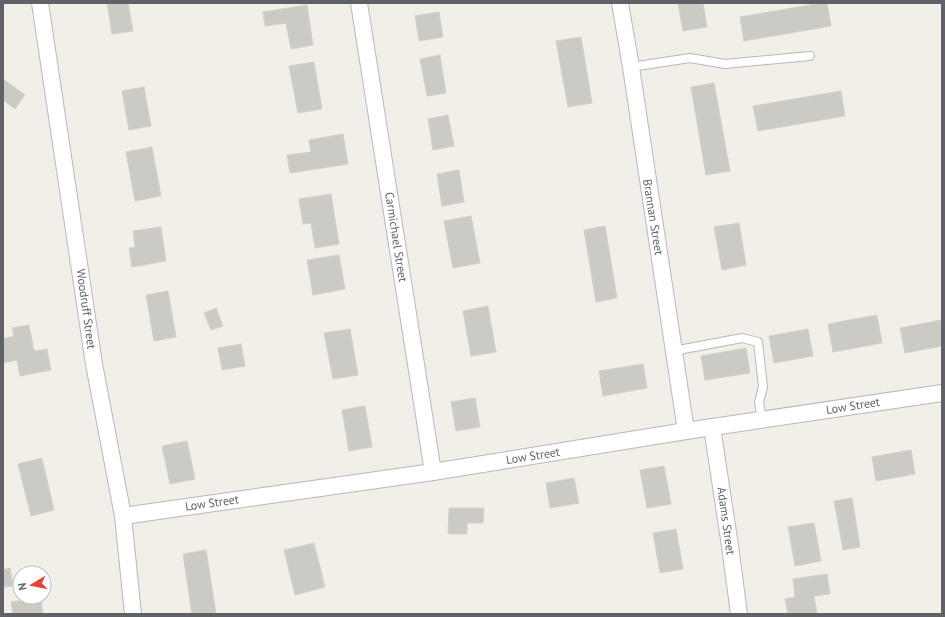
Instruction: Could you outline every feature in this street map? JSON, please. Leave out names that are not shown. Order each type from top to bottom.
[{"type":"street","name":"Woodruff Street","points":[[40,3],[94,364],[123,516],[133,614]]},
{"type":"street","name":"Carmichael Street","points":[[359,3],[433,472]]},
{"type":"street","name":"Brannan Street","points":[[620,3],[686,431]]},
{"type":"street","name":"Low Street","points":[[123,516],[433,472],[686,431],[942,393]]},
{"type":"street","name":"Adams Street","points":[[712,427],[739,614]]},
{"type":"lane","points":[[631,67],[690,58],[725,64],[810,56]]},
{"type":"lane","points":[[673,351],[742,338],[758,342],[762,387],[760,402],[762,420]]},
{"type":"building","points":[[107,3],[128,3],[133,31],[112,34]]},
{"type":"building","points":[[678,3],[703,3],[707,27],[683,31]]},
{"type":"building","points":[[827,3],[831,26],[744,41],[740,17]]},
{"type":"building","points":[[307,5],[313,45],[291,49],[286,23],[265,26],[263,12]]},
{"type":"building","points":[[439,12],[443,37],[419,41],[415,16]]},
{"type":"building","points":[[581,37],[592,103],[568,107],[556,41]]},
{"type":"building","points":[[440,55],[446,93],[427,96],[420,59]]},
{"type":"building","points":[[314,62],[322,109],[298,113],[289,66]]},
{"type":"building","points":[[3,79],[25,95],[15,109],[3,100]]},
{"type":"building","points":[[714,83],[730,171],[706,175],[691,87]]},
{"type":"building","points":[[144,87],[151,126],[129,130],[122,91]]},
{"type":"building","points":[[841,91],[845,116],[758,131],[753,106]]},
{"type":"building","points":[[448,115],[454,146],[433,150],[428,119]]},
{"type":"building","points":[[343,134],[348,164],[290,173],[287,155],[311,152],[309,140]]},
{"type":"building","points":[[152,147],[161,196],[135,201],[126,152]]},
{"type":"building","points":[[459,170],[464,202],[442,206],[437,174]]},
{"type":"building","points":[[331,194],[339,244],[315,248],[311,223],[303,224],[299,199]]},
{"type":"building","points":[[471,216],[480,263],[453,268],[444,221]]},
{"type":"building","points":[[739,223],[746,265],[722,270],[714,227]]},
{"type":"building","points":[[605,226],[617,298],[596,302],[584,230]]},
{"type":"building","points":[[161,227],[166,261],[132,267],[129,248],[135,247],[133,231]]},
{"type":"building","points":[[339,255],[345,289],[313,295],[307,260]]},
{"type":"building","points":[[168,291],[176,337],[154,341],[146,295]]},
{"type":"building","points":[[488,306],[496,352],[471,356],[463,311]]},
{"type":"building","points":[[216,308],[223,326],[211,330],[204,313]]},
{"type":"building","points":[[877,315],[882,343],[833,352],[828,324]]},
{"type":"building","points":[[942,320],[942,346],[905,353],[900,328]]},
{"type":"building","points":[[29,325],[34,351],[47,349],[51,370],[20,376],[17,360],[3,363],[3,339],[14,336],[12,328]]},
{"type":"building","points":[[350,329],[358,375],[333,379],[324,333]]},
{"type":"building","points":[[808,329],[813,356],[774,363],[769,336]]},
{"type":"building","points":[[241,344],[245,366],[222,370],[218,348]]},
{"type":"building","points":[[746,348],[750,373],[705,380],[701,356]]},
{"type":"building","points":[[643,364],[647,388],[603,396],[599,371]]},
{"type":"building","points":[[475,398],[480,427],[456,431],[451,402]]},
{"type":"building","points":[[365,406],[372,447],[349,451],[342,410]]},
{"type":"building","points":[[187,441],[195,479],[170,484],[162,446]]},
{"type":"building","points":[[911,450],[915,474],[876,481],[872,457]]},
{"type":"building","points":[[42,458],[54,510],[31,516],[18,464]]},
{"type":"building","points":[[664,466],[671,504],[647,508],[640,470]]},
{"type":"building","points":[[574,478],[579,503],[550,508],[546,483]]},
{"type":"building","points":[[852,498],[860,547],[843,550],[834,501]]},
{"type":"building","points":[[449,508],[484,508],[483,523],[467,523],[467,534],[448,534]]},
{"type":"building","points":[[814,523],[821,561],[795,566],[788,527]]},
{"type":"building","points":[[676,529],[683,569],[660,573],[653,533]]},
{"type":"building","points":[[314,543],[325,587],[295,595],[284,550]]},
{"type":"building","points":[[206,550],[216,614],[192,614],[183,554]]},
{"type":"building","points":[[10,568],[12,586],[3,587],[3,570]]},
{"type":"building","points":[[827,574],[830,594],[814,596],[817,614],[788,614],[785,599],[795,597],[793,579]]},
{"type":"building","points":[[11,602],[12,605],[42,605],[43,614],[13,614]]}]
